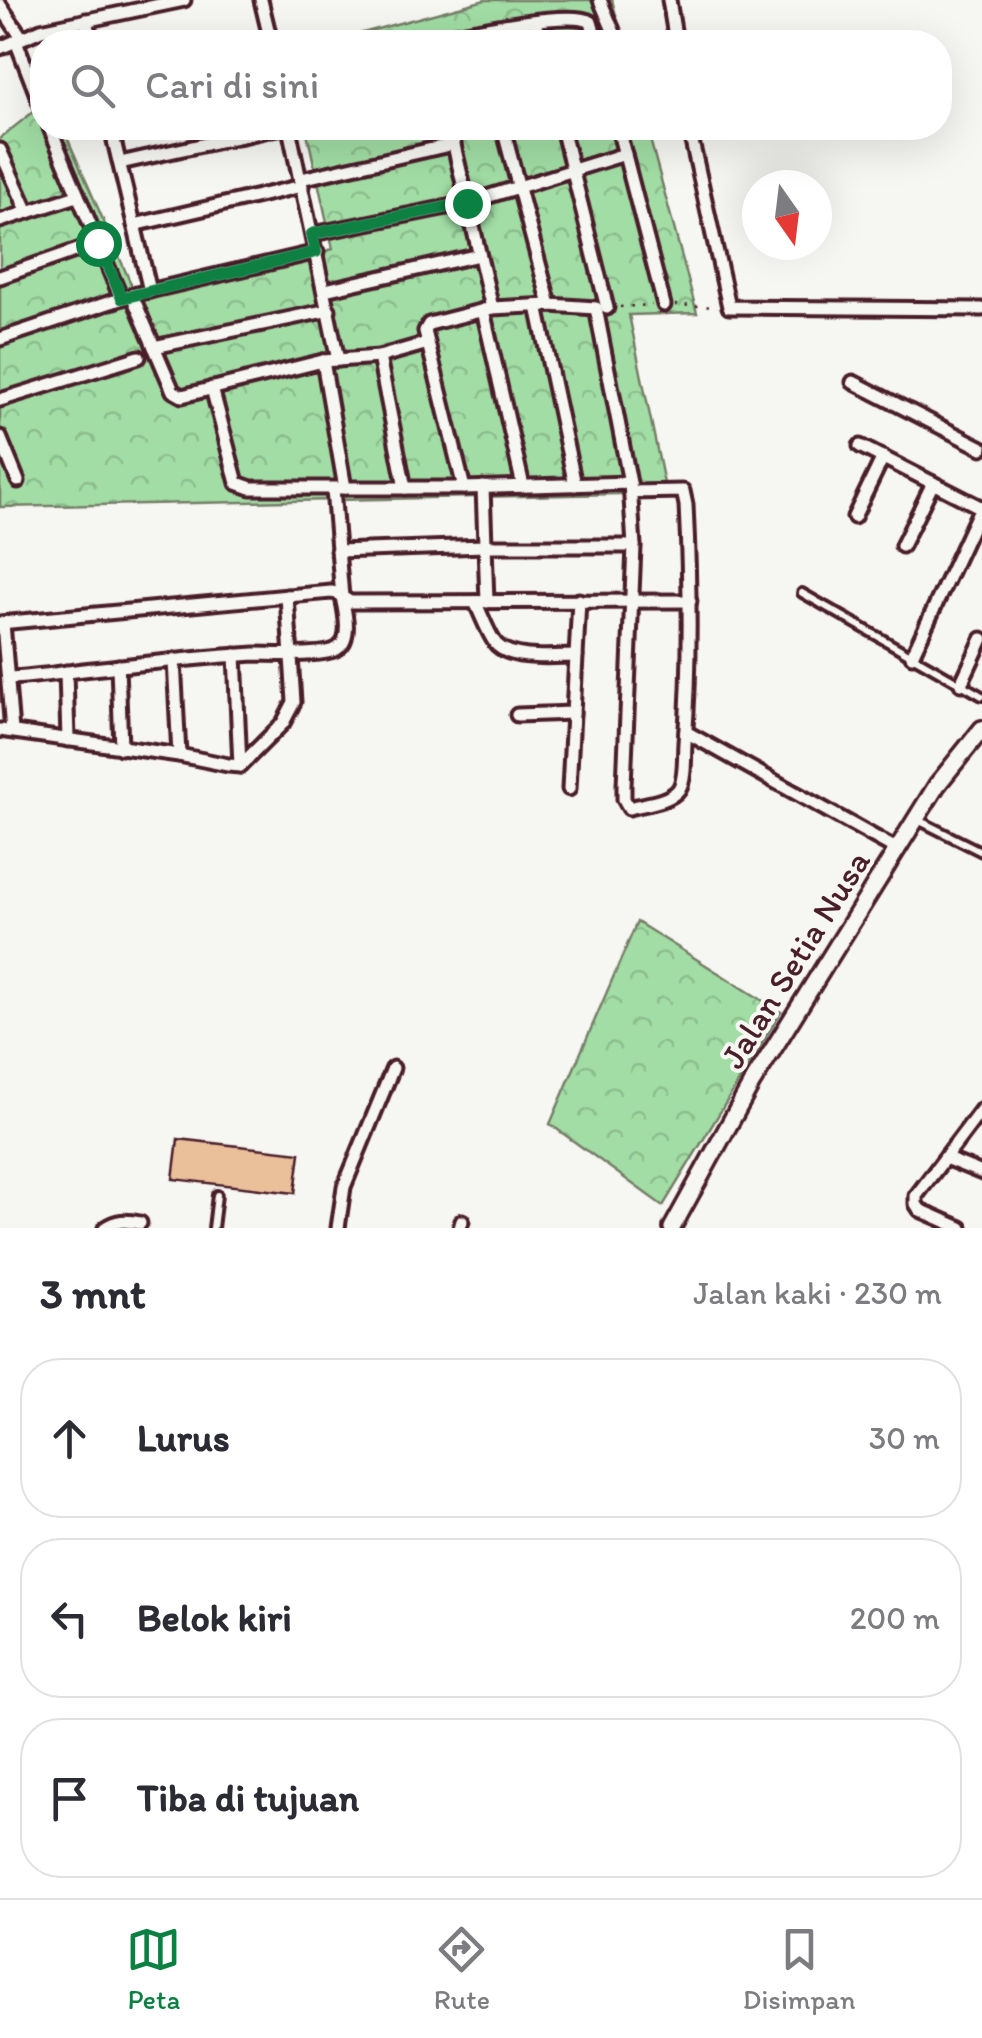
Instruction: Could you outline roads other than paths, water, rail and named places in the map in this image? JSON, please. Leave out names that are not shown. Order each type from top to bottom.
[{"type":"street","points":[[41,30],[184,0]]},
{"type":"street","points":[[262,0],[268,30]]},
{"type":"street","points":[[600,0],[613,30]]},
{"type":"street","points":[[669,0],[674,30]]},
{"type":"street","points":[[0,5],[19,40],[30,73]]},
{"type":"street","points":[[504,30],[534,21],[589,19],[595,30]]},
{"type":"street","points":[[86,20],[88,30]]},
{"type":"street","points":[[534,21],[537,30]]},
{"type":"street","points":[[0,48],[30,35]]},
{"type":"street","points":[[55,140],[98,243],[174,391],[182,396],[323,360],[380,357],[428,343]]},
{"type":"street","points":[[115,140],[150,291]]},
{"type":"street","points":[[120,162],[222,140]]},
{"type":"street","points":[[292,140],[338,360]]},
{"type":"street","points":[[453,140],[480,255],[523,486]]},
{"type":"street","points":[[506,140],[543,306],[575,484]]},
{"type":"street","points":[[565,140],[608,308]]},
{"type":"street","points":[[621,140],[664,305]]},
{"type":"street","points":[[693,140],[729,307],[982,309]]},
{"type":"street","points":[[134,225],[454,144]]},
{"type":"street","points":[[0,150],[28,212]]},
{"type":"street","points":[[312,234],[467,203],[625,154]]},
{"type":"street","points":[[0,221],[77,196]]},
{"type":"street","points":[[0,277],[98,243]]},
{"type":"street","points":[[0,339],[126,297],[316,252]]},
{"type":"street","points":[[325,290],[480,255]]},
{"type":"street","points":[[212,388],[238,483],[251,488],[464,488],[575,484],[630,487],[682,491],[690,601],[686,732],[682,778],[679,789],[668,798],[629,808],[624,799],[634,546],[630,487],[596,308],[488,309],[429,324],[425,331],[464,488]]},
{"type":"street","points":[[154,347],[329,310]]},
{"type":"street","points":[[0,400],[140,357]]},
{"type":"street","points":[[380,357],[405,488]]},
{"type":"street","points":[[9,678],[174,660],[325,654],[344,643],[338,551],[339,488],[323,360]]},
{"type":"street","points":[[853,382],[982,448]]},
{"type":"street","points":[[0,437],[18,481]]},
{"type":"street","points":[[860,446],[982,508],[912,656]]},
{"type":"street","points":[[854,517],[882,457]]},
{"type":"street","points":[[902,546],[933,482]]},
{"type":"street","points":[[483,487],[485,546],[481,602],[498,645],[530,656],[576,656]]},
{"type":"street","points":[[338,551],[634,546]]},
{"type":"street","points":[[286,596],[294,702],[283,722],[240,766],[6,730],[9,678],[2,623],[286,596],[330,592],[350,602],[690,601]]},
{"type":"street","points":[[569,789],[579,600]]},
{"type":"street","points":[[961,684],[982,639]]},
{"type":"street","points":[[235,656],[240,766]]},
{"type":"street","points":[[174,660],[179,755]]},
{"type":"street","points":[[118,666],[121,748]]},
{"type":"street","points":[[66,672],[68,740]]},
{"type":"street","points":[[518,716],[573,712]]},
{"type":"street","name":"Jalan Setia Nusa","points":[[672,1228],[752,1084],[937,785],[982,729]]},
{"type":"street","points":[[686,732],[898,850]]},
{"type":"street","points":[[338,1228],[344,1186],[393,1068]]},
{"type":"street","points":[[961,1228],[920,1210],[916,1196],[982,1110]]},
{"type":"street","points":[[945,1158],[982,1173]]},
{"type":"street","points":[[105,1228],[116,1222],[140,1222]]},
{"type":"lane","points":[[802,594],[982,696]]},
{"type":"lane","points":[[916,819],[982,852]]},
{"type":"lane","points":[[214,1228],[217,1195]]}]
